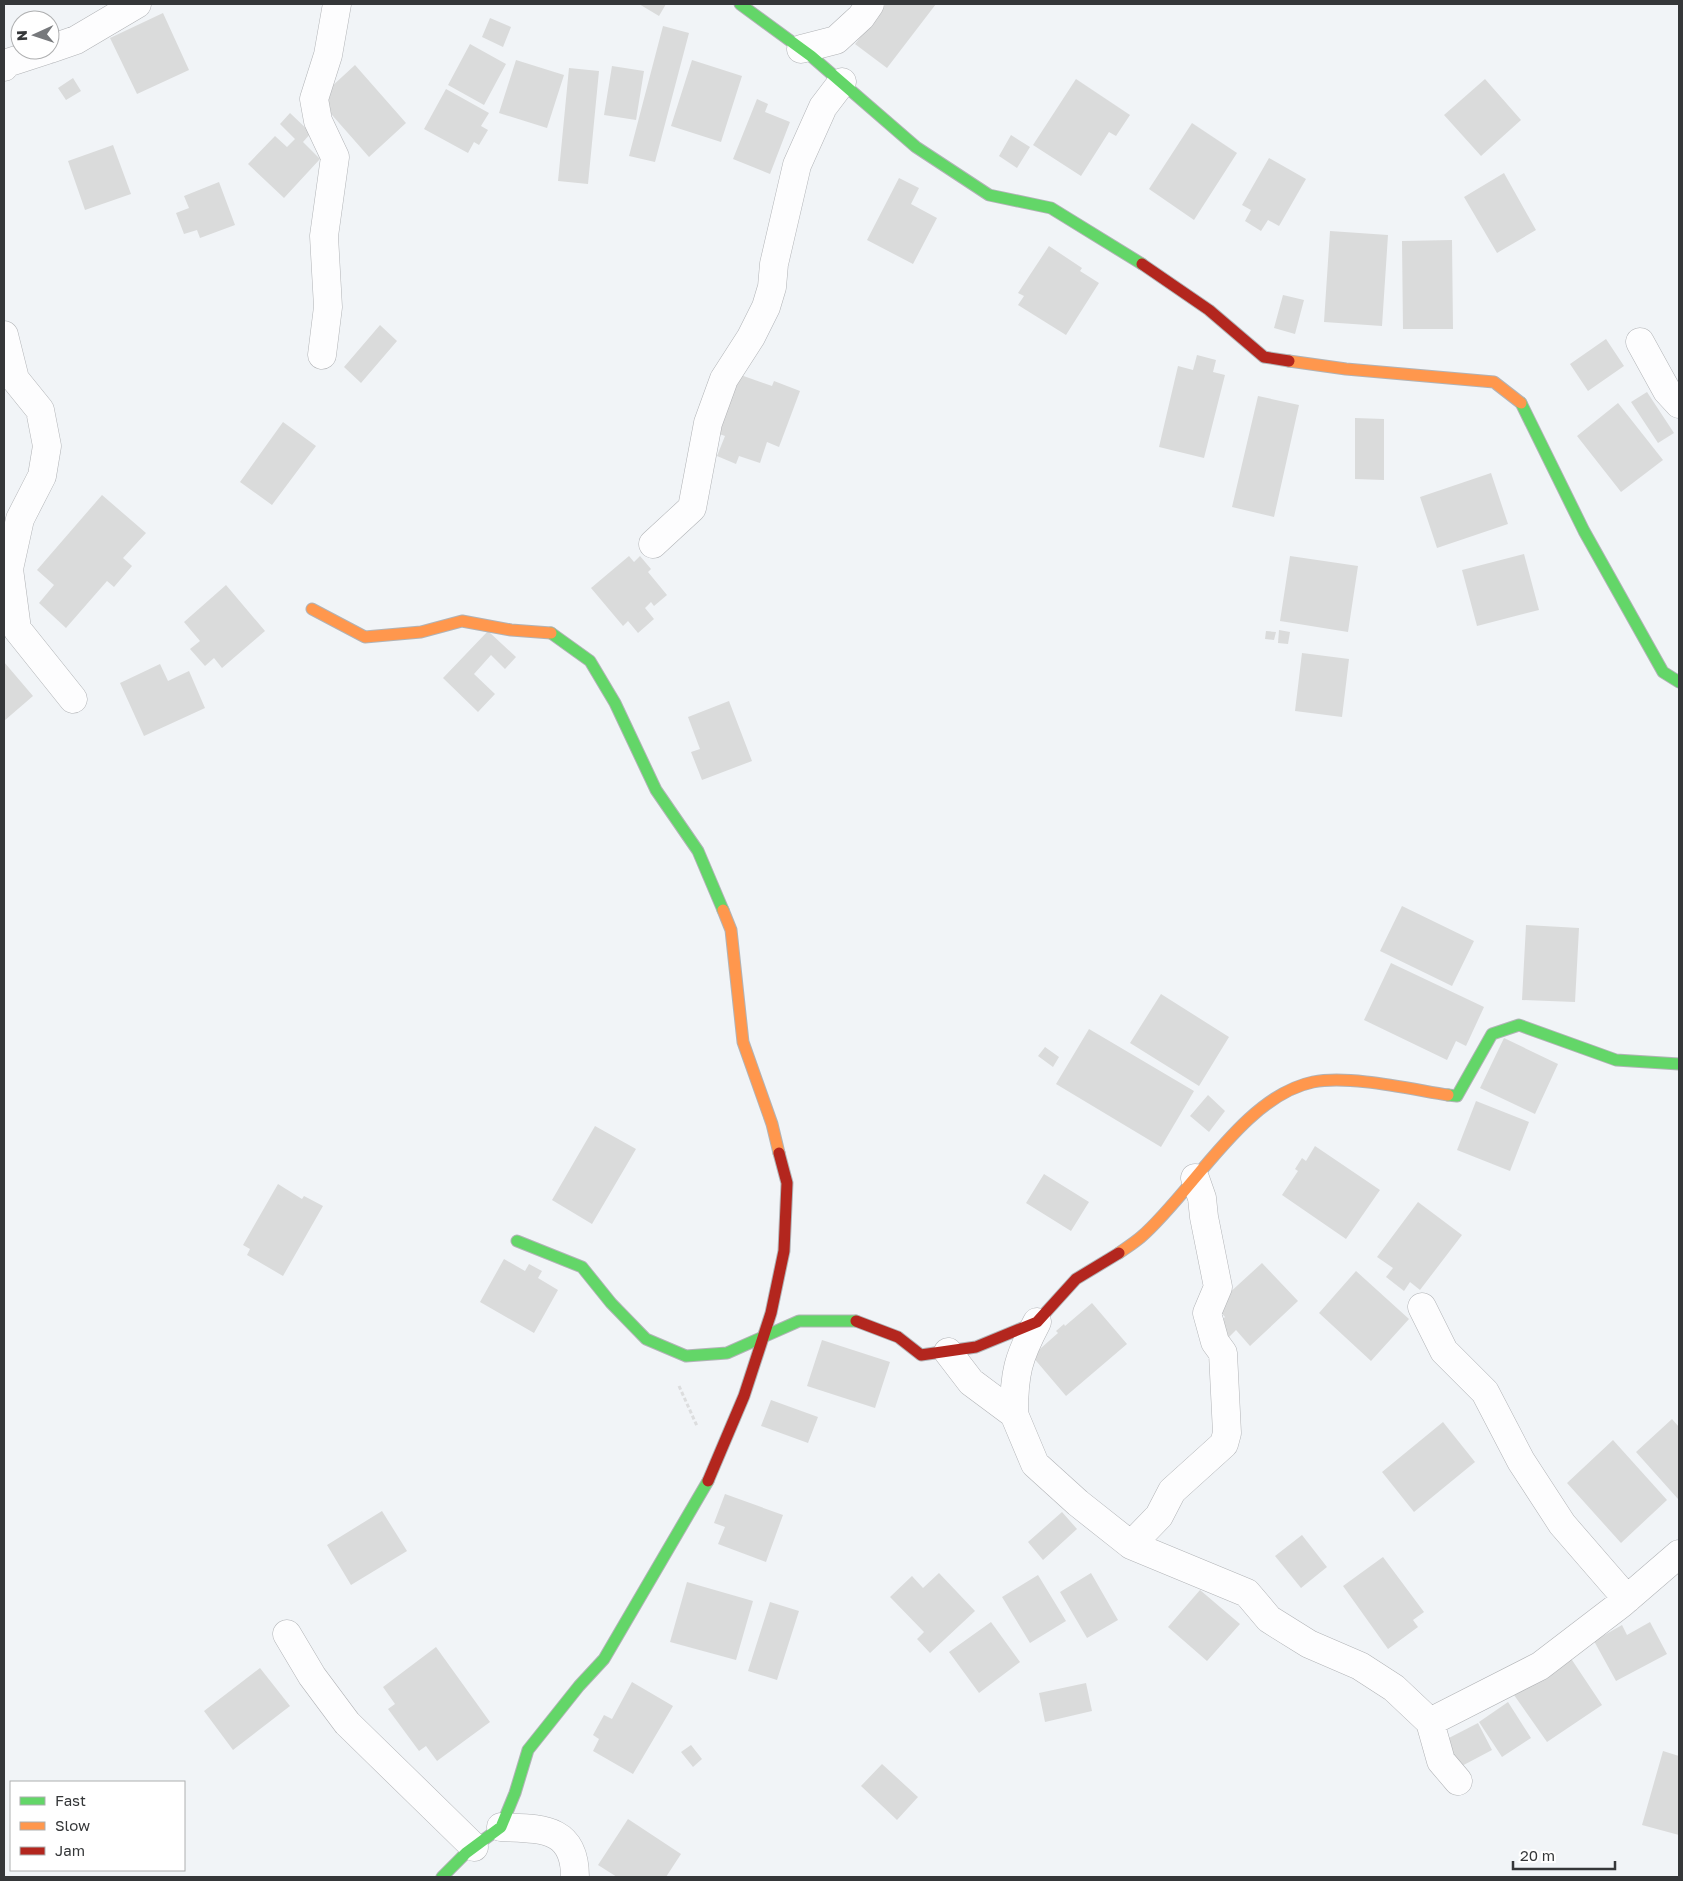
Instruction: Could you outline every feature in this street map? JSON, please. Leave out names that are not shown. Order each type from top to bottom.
[{"type":"street","points":[[60,45],[76,40],[138,4]]},
{"type":"street","points":[[322,355],[328,307],[324,236],[335,157],[318,121],[314,99],[328,55],[337,4]]},
{"type":"street","points":[[740,4],[842,82],[916,147],[989,195],[1052,208],[1133,258],[1209,310],[1264,357],[1346,369],[1494,382],[1521,402],[1584,531],[1663,672],[1679,682]]},
{"type":"street","points":[[801,49],[836,40],[861,17],[870,4]]},
{"type":"street","points":[[4,66],[16,60]]},
{"type":"street","points":[[653,544],[692,508],[708,423],[724,379],[751,337],[766,307],[772,287],[774,264],[797,164],[823,107],[842,82]]},
{"type":"street","points":[[4,335],[15,379],[40,410],[47,446],[42,476],[20,519],[9,569],[16,629],[73,699]]},
{"type":"street","points":[[1640,342],[1667,391],[1679,404]]},
{"type":"street","points":[[312,609],[366,637],[420,632],[462,621],[511,630],[551,633],[590,661],[615,703],[656,790],[698,851],[730,930],[738,978],[743,1042],[772,1124],[786,1183],[784,1251],[771,1313],[744,1396],[704,1492],[630,1612],[604,1659],[579,1686],[528,1750],[515,1792],[501,1827],[474,1846],[442,1877]]},
{"type":"street","points":[[1458,1781],[1441,1761],[1430,1722],[1394,1688],[1360,1666],[1309,1644],[1269,1619],[1247,1594],[1131,1545],[1078,1503],[1035,1464],[1014,1414],[1014,1381],[1023,1347],[1037,1322],[1076,1279],[1107,1262],[1141,1237],[1248,1120],[1280,1094],[1313,1082],[1351,1081],[1457,1096],[1492,1034],[1519,1025],[1616,1060],[1679,1064]]},
{"type":"street","points":[[1131,1545],[1159,1516],[1172,1491],[1224,1444],[1228,1433],[1223,1353],[1215,1342],[1207,1313],[1218,1287],[1202,1198],[1195,1178]]},
{"type":"street","points":[[517,1241],[582,1267],[646,1339],[686,1356],[727,1354],[799,1321],[860,1321],[898,1337],[921,1355],[976,1347],[1037,1322]]},
{"type":"street","points":[[1422,1307],[1444,1351],[1486,1392],[1521,1461],[1562,1524],[1628,1599]]},
{"type":"street","points":[[948,1352],[971,1382],[1014,1414]]},
{"type":"street","points":[[1430,1722],[1540,1666],[1628,1599],[1679,1554]]},
{"type":"street","points":[[286,1634],[312,1676],[346,1723],[474,1846]]},
{"type":"street","points":[[501,1827],[551,1831],[564,1842],[575,1866],[575,1877]]},
{"type":"path","points":[[657,1344],[715,1465]]},
{"type":"building","points":[[639,4],[666,4],[659,16]]},
{"type":"building","points":[[886,4],[936,4],[887,68],[855,44]]},
{"type":"building","points":[[163,13],[189,70],[137,94],[110,38]]},
{"type":"building","points":[[490,18],[511,27],[503,47],[482,37]]},
{"type":"building","points":[[663,26],[689,33],[655,162],[629,156]]},
{"type":"building","points":[[470,44],[506,64],[484,105],[448,85]]},
{"type":"building","points":[[516,60],[564,75],[547,128],[499,113]]},
{"type":"building","points":[[692,60],[742,76],[721,142],[671,126]]},
{"type":"building","points":[[355,65],[406,123],[369,157],[318,99]]},
{"type":"building","points":[[612,66],[644,71],[636,120],[604,115]]},
{"type":"building","points":[[569,68],[599,71],[588,184],[558,181]]},
{"type":"building","points":[[73,78],[81,91],[66,100],[58,88]]},
{"type":"building","points":[[1076,79],[1130,115],[1116,136],[1109,132],[1081,176],[1033,145]]},
{"type":"building","points":[[1485,79],[1521,120],[1481,156],[1444,115]]},
{"type":"building","points":[[446,89],[489,113],[481,126],[488,130],[479,145],[474,142],[468,153],[424,129]]},
{"type":"building","points":[[757,99],[768,104],[765,112],[790,122],[770,174],[733,159]]},
{"type":"building","points":[[290,113],[311,133],[303,142],[320,159],[284,198],[248,164],[275,136],[287,147],[295,139],[280,124]]},
{"type":"building","points":[[1192,123],[1237,153],[1194,220],[1149,189]]},
{"type":"building","points":[[1011,135],[1030,147],[1017,168],[999,156]]},
{"type":"building","points":[[113,145],[131,194],[85,210],[68,161]]},
{"type":"building","points":[[1269,158],[1306,179],[1279,226],[1268,220],[1261,231],[1245,221],[1251,210],[1242,205]]},
{"type":"building","points":[[1504,173],[1536,230],[1497,253],[1464,197]]},
{"type":"building","points":[[899,178],[919,188],[911,204],[937,218],[913,264],[867,240]]},
{"type":"building","points":[[219,182],[235,225],[200,238],[197,230],[184,234],[176,213],[189,208],[184,196]]},
{"type":"building","points":[[1330,231],[1388,235],[1382,326],[1324,322]]},
{"type":"building","points":[[1452,240],[1453,329],[1403,329],[1402,241]]},
{"type":"building","points":[[1049,246],[1082,268],[1080,271],[1099,283],[1066,335],[1018,305],[1024,296],[1018,293]]},
{"type":"building","points":[[1283,295],[1304,300],[1295,334],[1274,328]]},
{"type":"building","points":[[380,325],[397,341],[361,383],[344,367]]},
{"type":"building","points":[[1606,339],[1624,366],[1588,391],[1570,364]]},
{"type":"building","points":[[1197,355],[1216,360],[1213,372],[1225,375],[1204,458],[1159,447],[1178,366],[1193,370]]},
{"type":"building","points":[[735,373],[772,386],[774,381],[800,391],[779,447],[767,442],[760,463],[739,456],[736,464],[717,456],[725,436],[714,432]]},
{"type":"building","points":[[1647,392],[1674,433],[1658,443],[1631,402]]},
{"type":"building","points":[[1258,396],[1299,405],[1274,517],[1232,507]]},
{"type":"building","points":[[1618,403],[1663,460],[1621,492],[1577,436]]},
{"type":"building","points":[[1355,418],[1384,419],[1384,480],[1355,479]]},
{"type":"building","points":[[283,422],[316,446],[272,505],[240,482]]},
{"type":"building","points":[[1491,473],[1508,524],[1437,548],[1420,497]]},
{"type":"building","points":[[102,495],[146,533],[123,558],[132,566],[114,587],[107,581],[66,628],[39,603],[54,585],[37,570]]},
{"type":"building","points":[[1524,554],[1539,610],[1477,626],[1462,570]]},
{"type":"building","points":[[629,556],[634,562],[640,556],[651,569],[648,572],[667,595],[654,606],[651,602],[645,608],[654,619],[638,633],[628,621],[623,626],[591,588]]},
{"type":"building","points":[[1290,556],[1358,566],[1348,632],[1280,621]]},
{"type":"building","points":[[226,585],[265,631],[222,668],[214,658],[205,666],[190,649],[200,641],[184,622]]},
{"type":"building","points":[[1279,630],[1290,632],[1288,644],[1278,643]]},
{"type":"building","points":[[488,631],[516,657],[505,669],[491,655],[474,674],[495,694],[478,712],[443,678]]},
{"type":"building","points":[[1266,631],[1276,632],[1274,640],[1265,639]]},
{"type":"building","points":[[1302,653],[1349,659],[1342,717],[1295,711]]},
{"type":"building","points":[[4,662],[33,696],[4,721]]},
{"type":"building","points":[[160,664],[168,681],[189,671],[205,708],[144,736],[120,683]]},
{"type":"building","points":[[729,701],[752,761],[702,780],[691,752],[700,749],[688,717]]},
{"type":"building","points":[[1402,906],[1474,941],[1452,986],[1380,951]]},
{"type":"building","points":[[1526,925],[1579,928],[1575,1002],[1522,1000]]},
{"type":"building","points":[[1391,963],[1484,1007],[1466,1046],[1456,1041],[1447,1060],[1364,1020]]},
{"type":"building","points":[[1161,994],[1229,1037],[1199,1086],[1130,1043]]},
{"type":"building","points":[[1089,1029],[1194,1091],[1161,1147],[1056,1084]]},
{"type":"building","points":[[1504,1038],[1558,1064],[1535,1114],[1480,1088]]},
{"type":"building","points":[[1045,1047],[1059,1057],[1053,1067],[1038,1056]]},
{"type":"building","points":[[1208,1095],[1225,1111],[1209,1132],[1190,1116]]},
{"type":"building","points":[[1476,1101],[1529,1122],[1510,1171],[1457,1150]]},
{"type":"building","points":[[595,1126],[636,1149],[592,1224],[552,1200]]},
{"type":"building","points":[[1315,1146],[1380,1190],[1346,1239],[1282,1195],[1298,1171],[1295,1169],[1302,1158],[1306,1161]]},
{"type":"building","points":[[1044,1174],[1089,1202],[1071,1231],[1026,1203]]},
{"type":"building","points":[[278,1184],[302,1199],[304,1196],[323,1206],[283,1276],[247,1255],[250,1249],[243,1245]]},
{"type":"building","points":[[1418,1202],[1462,1235],[1420,1290],[1410,1282],[1404,1291],[1386,1277],[1393,1268],[1377,1257]]},
{"type":"building","points":[[504,1259],[525,1271],[529,1264],[542,1271],[538,1278],[558,1290],[534,1333],[480,1302]]},
{"type":"building","points":[[1262,1263],[1298,1301],[1250,1346],[1236,1330],[1227,1339],[1216,1326],[1225,1317],[1215,1306]]},
{"type":"building","points":[[1356,1271],[1409,1319],[1371,1361],[1319,1313]]},
{"type":"building","points":[[1092,1303],[1127,1344],[1066,1396],[1032,1356],[1058,1333],[1056,1331],[1064,1324],[1065,1326]]},
{"type":"building","points":[[822,1340],[890,1362],[875,1408],[807,1386]]},
{"type":"building","points":[[771,1400],[818,1417],[808,1443],[761,1426]]},
{"type":"building","points":[[1672,1419],[1679,1427],[1678,1499],[1636,1452]]},
{"type":"building","points":[[1443,1422],[1475,1462],[1414,1512],[1382,1472]]},
{"type":"building","points":[[1613,1440],[1667,1500],[1621,1543],[1567,1483]]},
{"type":"building","points":[[725,1494],[783,1515],[766,1562],[718,1544],[725,1527],[714,1523]]},
{"type":"building","points":[[382,1511],[407,1551],[351,1585],[327,1545]]},
{"type":"building","points":[[1062,1512],[1077,1529],[1043,1560],[1028,1542]]},
{"type":"building","points":[[1302,1535],[1327,1567],[1301,1588],[1275,1556]]},
{"type":"building","points":[[1383,1557],[1424,1612],[1413,1620],[1418,1627],[1388,1649],[1343,1586]]},
{"type":"building","points":[[939,1573],[975,1611],[930,1653],[917,1639],[924,1632],[890,1597],[912,1576],[923,1588]]},
{"type":"building","points":[[1091,1573],[1118,1620],[1087,1638],[1060,1592]]},
{"type":"building","points":[[1038,1575],[1066,1621],[1030,1643],[1002,1597]]},
{"type":"building","points":[[687,1582],[753,1601],[736,1660],[670,1642]]},
{"type":"building","points":[[1200,1590],[1240,1624],[1207,1661],[1168,1627]]},
{"type":"building","points":[[770,1602],[799,1611],[777,1680],[748,1671]]},
{"type":"building","points":[[991,1622],[1020,1662],[979,1693],[949,1652]]},
{"type":"building","points":[[1650,1622],[1667,1654],[1616,1681],[1594,1641],[1622,1625],[1627,1635]]},
{"type":"building","points":[[436,1647],[490,1722],[437,1761],[426,1746],[419,1751],[388,1709],[395,1704],[383,1687]]},
{"type":"building","points":[[1570,1657],[1602,1705],[1547,1742],[1514,1695]]},
{"type":"building","points":[[260,1668],[290,1706],[233,1750],[204,1711]]},
{"type":"building","points":[[632,1682],[673,1706],[633,1774],[593,1751],[599,1739],[593,1735],[604,1715],[612,1719]]},
{"type":"building","points":[[1086,1683],[1092,1711],[1045,1722],[1039,1693]]},
{"type":"building","points":[[1508,1702],[1531,1738],[1502,1757],[1479,1722]]},
{"type":"building","points":[[1478,1723],[1492,1750],[1458,1768],[1445,1740]]},
{"type":"building","points":[[691,1745],[702,1759],[693,1767],[681,1752]]},
{"type":"building","points":[[1663,1751],[1679,1756],[1679,1835],[1642,1825]]},
{"type":"building","points":[[882,1764],[918,1797],[897,1820],[861,1786]]},
{"type":"building","points":[[628,1819],[681,1854],[666,1877],[617,1877],[598,1865]]},
{"type":"traffic: fast","points":[[740,4],[811,56],[916,147],[989,195],[1051,208],[1142,264]]},
{"type":"traffic: fast","points":[[1521,403],[1584,531],[1663,672],[1679,682]]},
{"type":"traffic: fast","points":[[551,633],[590,661],[615,703],[656,790],[698,851],[723,910]]},
{"type":"traffic: fast","points":[[1448,1095],[1457,1096],[1492,1034],[1519,1025],[1616,1060],[1679,1064]]},
{"type":"traffic: fast","points":[[517,1241],[582,1267],[611,1303],[646,1339],[686,1356],[727,1353],[799,1321],[856,1321]]},
{"type":"traffic: fast","points":[[442,1877],[466,1853],[501,1827],[515,1793],[528,1750],[579,1686],[604,1659],[708,1481]]},
{"type":"traffic: slow","points":[[1289,361],[1346,369],[1494,382],[1521,403]]},
{"type":"traffic: slow","points":[[312,609],[365,637],[421,632],[462,621],[511,630],[551,633]]},
{"type":"traffic: slow","points":[[723,910],[731,930],[743,1042],[772,1124],[779,1153]]},
{"type":"traffic: slow","points":[[1119,1253],[1141,1237],[1160,1218],[1220,1148],[1242,1126],[1264,1106],[1288,1091],[1313,1082],[1344,1080],[1362,1081],[1448,1095]]},
{"type":"traffic: jam","points":[[1142,264],[1209,310],[1264,357],[1289,361]]},
{"type":"traffic: jam","points":[[708,1481],[744,1396],[771,1313],[784,1251],[787,1183],[779,1153]]},
{"type":"traffic: jam","points":[[856,1321],[898,1337],[921,1355],[976,1347],[1037,1322],[1076,1279],[1119,1253]]}]
